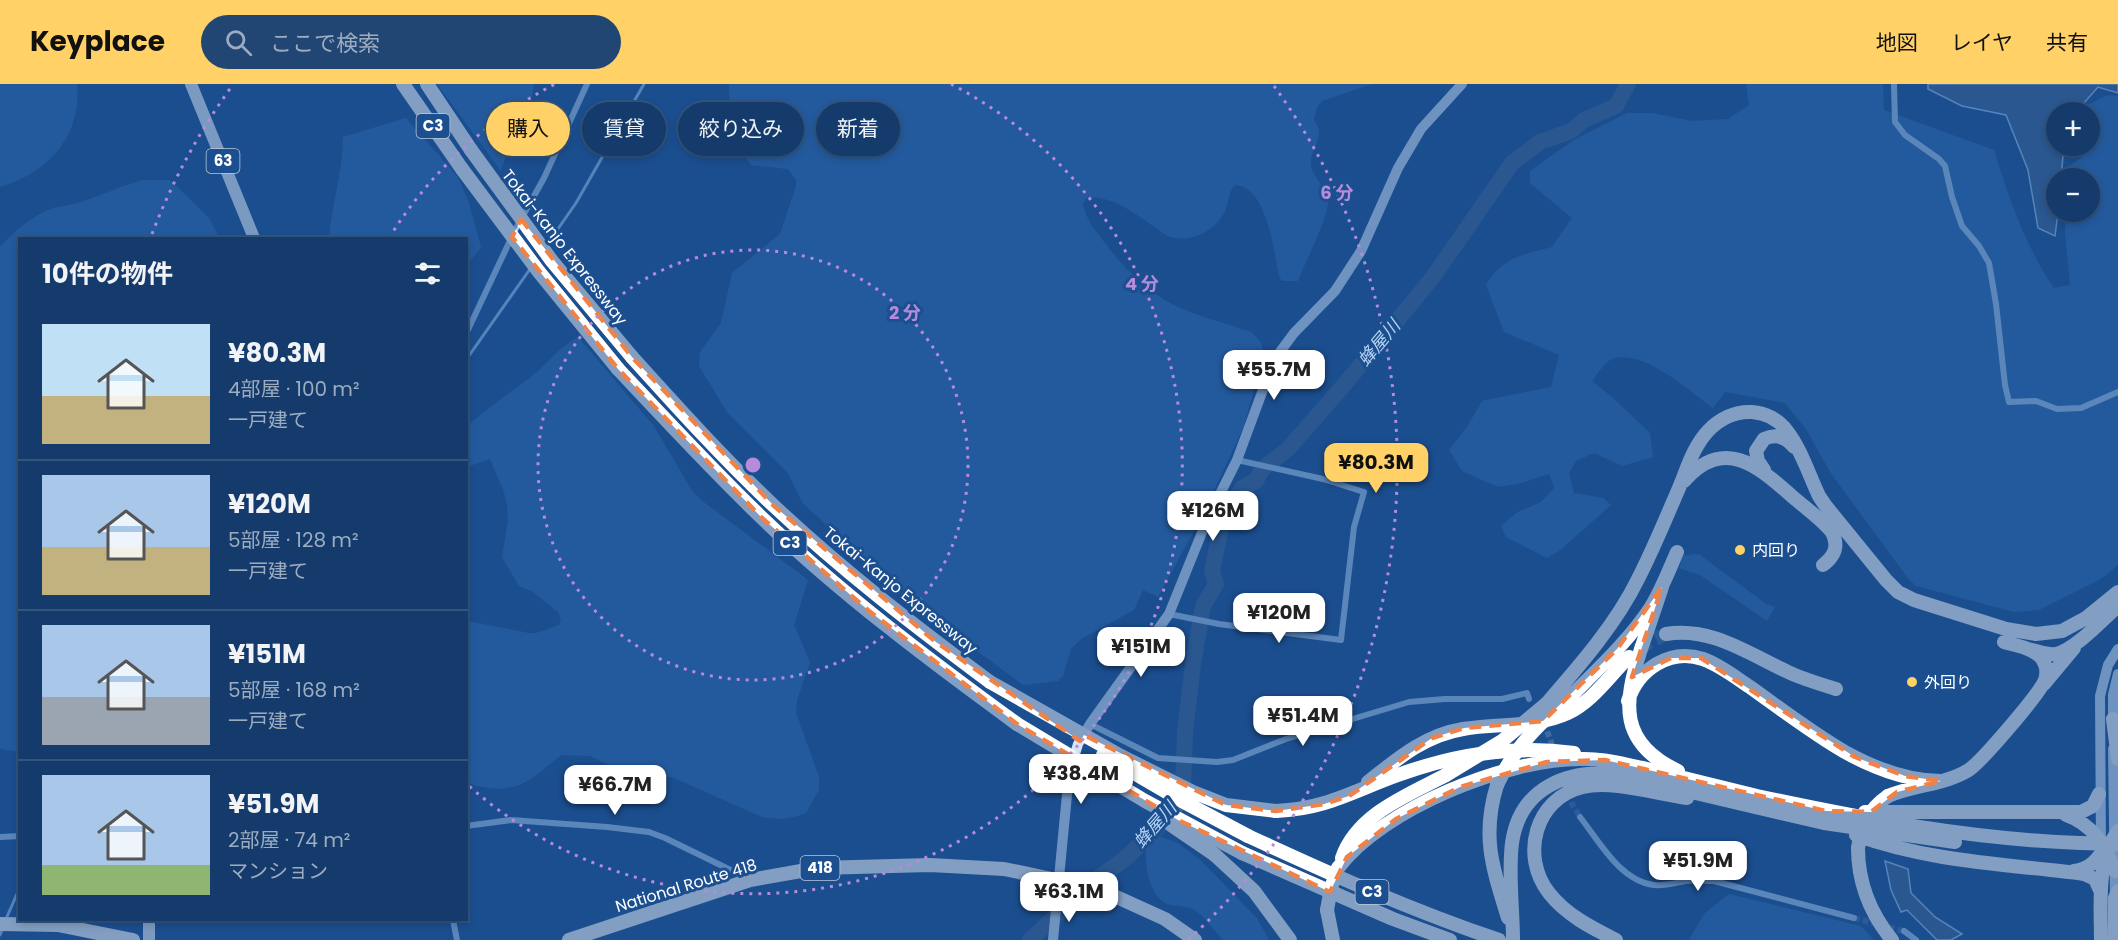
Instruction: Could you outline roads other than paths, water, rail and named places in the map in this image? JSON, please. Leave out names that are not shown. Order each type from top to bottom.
[{"type":"highway","name":"Tokai-Kanjo Expressway","points":[[403,84],[462,169],[539,272],[618,369],[684,440],[762,518],[869,611],[1017,724],[1145,801],[1242,853],[1393,919],[1449,940]]},
{"type":"highway","name":"Tokai-Kanjo Expressway","points":[[427,84],[471,150],[552,261],[632,357],[720,452],[783,514],[882,599],[990,682],[1121,766],[1248,836],[1317,868],[1399,903],[1499,940]]},
{"type":"highway","points":[[1333,940],[1327,910],[1331,888],[1350,840],[1367,821],[1380,811],[1502,741],[1546,703],[1623,606],[1646,564],[1701,440],[1715,425],[1731,416],[1755,412],[1769,417],[1787,430],[1825,505],[1886,580],[1898,592],[1914,600],[2006,629],[2036,634],[2070,628],[2118,592]]},
{"type":"highway","points":[[1768,475],[1756,456],[1758,446],[1764,439],[1779,436],[1789,441],[1798,451]]},
{"type":"highway","points":[[1679,487],[1701,466],[1720,459],[1748,462],[1768,475],[1832,532],[1836,543],[1835,549],[1830,560],[1823,565]]},
{"type":"highway","points":[[1677,552],[1662,587],[1632,676],[1628,712],[1632,730],[1644,747],[1668,766],[1713,786]]},
{"type":"highway","points":[[1513,938],[1489,843],[1489,817],[1497,786],[1505,768],[1523,742],[1605,662],[1642,619],[1662,587]]},
{"type":"highway","points":[[2004,642],[2043,653],[2056,654],[2068,649],[2118,606]]},
{"type":"highway","points":[[1666,634],[1686,632],[1716,638],[1797,676],[1836,689]]},
{"type":"highway","points":[[1892,940],[1877,920],[1862,888],[1858,867],[1861,832],[1869,814],[1888,796],[1962,774],[1975,765],[2085,635]]},
{"type":"highway","points":[[2029,649],[2041,657],[2045,665],[2046,677],[2040,689]]},
{"type":"highway","points":[[1628,701],[1635,684],[1654,665],[1681,656],[1701,658],[1729,673],[1817,734],[1855,757],[1905,776],[1941,781]]},
{"type":"highway","points":[[1349,796],[1411,749],[1448,732],[1547,720],[1569,713],[1589,699],[1629,657]]},
{"type":"highway","points":[[990,682],[1121,756],[1193,792],[1226,805],[1276,811],[1305,808],[1349,796],[1383,780],[1424,766],[1492,751],[1553,750],[1713,786],[1825,817],[1872,840],[1947,859],[2090,876],[2098,883],[2102,892]]},
{"type":"highway","points":[[2113,719],[2118,759]]},
{"type":"highway","points":[[1017,724],[1055,754],[1215,855],[1254,891],[1290,940]]},
{"type":"highway","points":[[1338,868],[1357,847],[1381,829],[1417,807],[1460,787],[1509,770],[1547,762],[1573,759],[1605,760]]},
{"type":"highway","points":[[1513,938],[1511,868],[1513,841],[1520,816],[1537,794],[1549,785],[1574,775],[1605,773],[1637,778],[1758,808]]},
{"type":"highway","points":[[1616,940],[1559,905],[1541,881],[1536,868],[1534,841],[1542,817],[1554,802],[1575,789],[1611,785],[1655,794],[1825,817],[2080,848],[2110,847]]},
{"type":"highway","points":[[1825,817],[2081,812],[2088,810],[2099,794]]},
{"type":"highway","points":[[2061,813],[2090,828],[2110,847]]},
{"type":"highway","points":[[2069,872],[2089,867],[2110,847]]},
{"type":"highway","points":[[2101,940],[2102,892],[2110,847]]},
{"type":"highway","name":"National Route 418","points":[[569,940],[750,880],[818,868],[930,865],[1004,869],[1099,889],[1165,919],[1195,940]]},
{"type":"highway","points":[[2115,940],[2117,895]]},
{"type":"highway","points":[[0,924],[58,925],[133,940]]},
{"type":"main road","name":"63","points":[[191,84],[254,237]]},
{"type":"main road","points":[[148,940],[149,921]]},
{"type":"street","points":[[468,330],[515,230],[544,178],[587,84]]},
{"type":"street","points":[[1053,940],[1069,774],[1078,744],[1169,614],[1207,520],[1237,460],[1274,360],[1294,333],[1335,291],[1361,251],[1398,168],[1421,129],[1462,84]]},
{"type":"street","points":[[1894,84],[1895,122],[1905,135],[1939,159],[1945,166],[1962,226],[1979,246],[1989,263],[2009,402],[2036,401],[2057,409],[2081,408],[2118,392]]},
{"type":"street","points":[[1169,614],[1192,620],[1341,640],[1354,527],[1364,492],[1323,479],[1237,460]]},
{"type":"street","points":[[2117,895],[2099,794],[2100,696],[2108,665],[2118,649]]},
{"type":"street","points":[[2110,847],[2113,695],[2118,674]]},
{"type":"street","points":[[1090,724],[1158,758],[1217,762],[1233,760],[1286,739],[1409,702],[1445,699],[1502,699],[1527,693],[1529,699]]},
{"type":"street","points":[[1580,817],[1612,858],[1628,874],[1644,883],[1654,885],[1714,881],[1854,918]]},
{"type":"street","points":[[468,826],[511,820],[649,832],[750,880]]},
{"type":"street","points":[[0,837],[18,836]]},
{"type":"street","points":[[453,921],[457,940]]},
{"type":"street","points":[[1904,931],[1916,940]]},
{"type":"waterway","points":[[546,246],[576,203],[644,84]]},
{"type":"waterway","name":"蜂屋川","points":[[1030,940],[1089,885],[1127,857],[1170,815],[1178,803],[1183,787],[1185,732],[1203,606],[1216,584],[1212,571],[1222,523],[1242,488],[1256,481],[1262,469],[1288,449],[1344,385],[1433,277],[1512,163],[1540,142],[1571,131],[1584,120],[1616,106],[1628,84]]},
{"type":"waterway","points":[[468,357],[530,269]]},
{"type":"waterway","points":[[6,919],[18,892]]},
{"type":"waterway","points":[[0,935],[3,928]]},
{"type":"tunnel","points":[[1638,650],[1666,634]]},
{"type":"tunnel","points":[[1544,723],[1554,750]]},
{"type":"tunnel","points":[[1569,793],[1572,804],[1580,817]]},
{"type":"tunnel","points":[[1854,918],[1904,931]]},
{"type":"place","name":"内回り","points":[[1740,550]]},
{"type":"place","name":"外回り","points":[[1912,682]]}]
